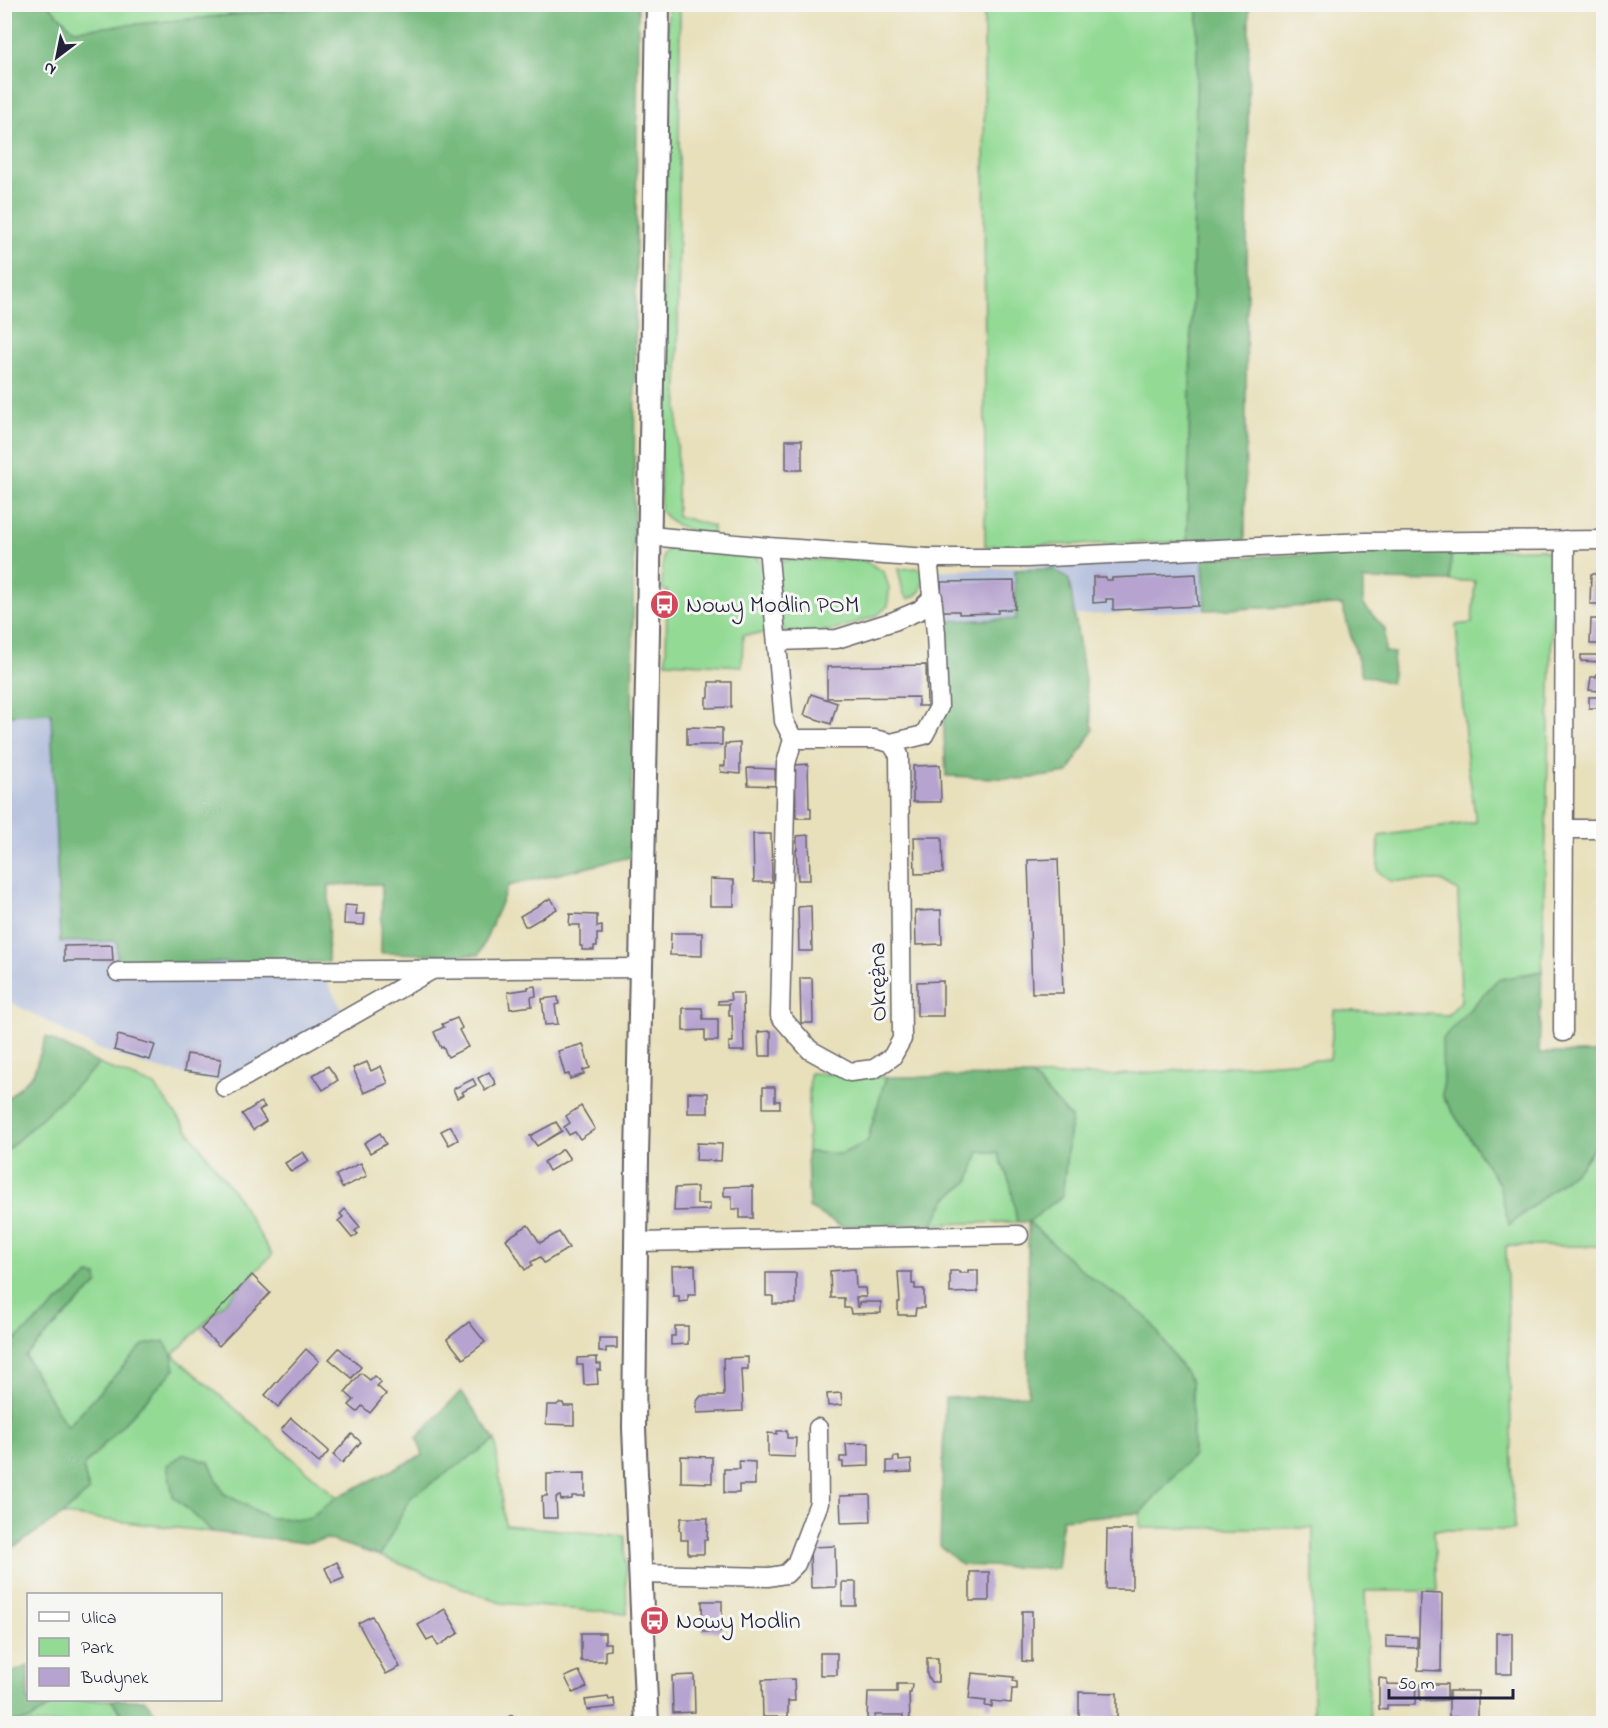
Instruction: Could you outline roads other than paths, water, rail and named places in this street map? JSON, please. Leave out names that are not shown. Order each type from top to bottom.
[{"type":"street","points":[[647,1724],[634,1428],[658,4]]},
{"type":"street","points":[[650,536],[928,558],[1027,558],[1365,542],[1604,540]]},
{"type":"street","points":[[1563,1032],[1565,540]]},
{"type":"street","points":[[768,547],[784,721],[793,739],[874,739],[891,743],[924,735],[939,706],[936,633],[928,558]]},
{"type":"street","points":[[778,641],[837,639],[894,621],[920,610],[933,597]]},
{"type":"street","name":"Okrężna","points":[[793,739],[786,764],[780,1016],[810,1050],[850,1072],[874,1069],[892,1058],[902,1039],[899,755],[891,743]]},
{"type":"street","points":[[1564,829],[1604,829]]},
{"type":"street","points":[[118,972],[642,968]]},
{"type":"street","points":[[225,1088],[432,969]]},
{"type":"street","points":[[636,1242],[1019,1235]]},
{"type":"street","points":[[641,1574],[769,1577],[786,1574],[796,1564],[819,1503],[818,1428]]},
{"type":"place","name":"Nowy Modlin POM","points":[[665,604]]},
{"type":"place","name":"Nowy Modlin","points":[[655,1620]]}]
